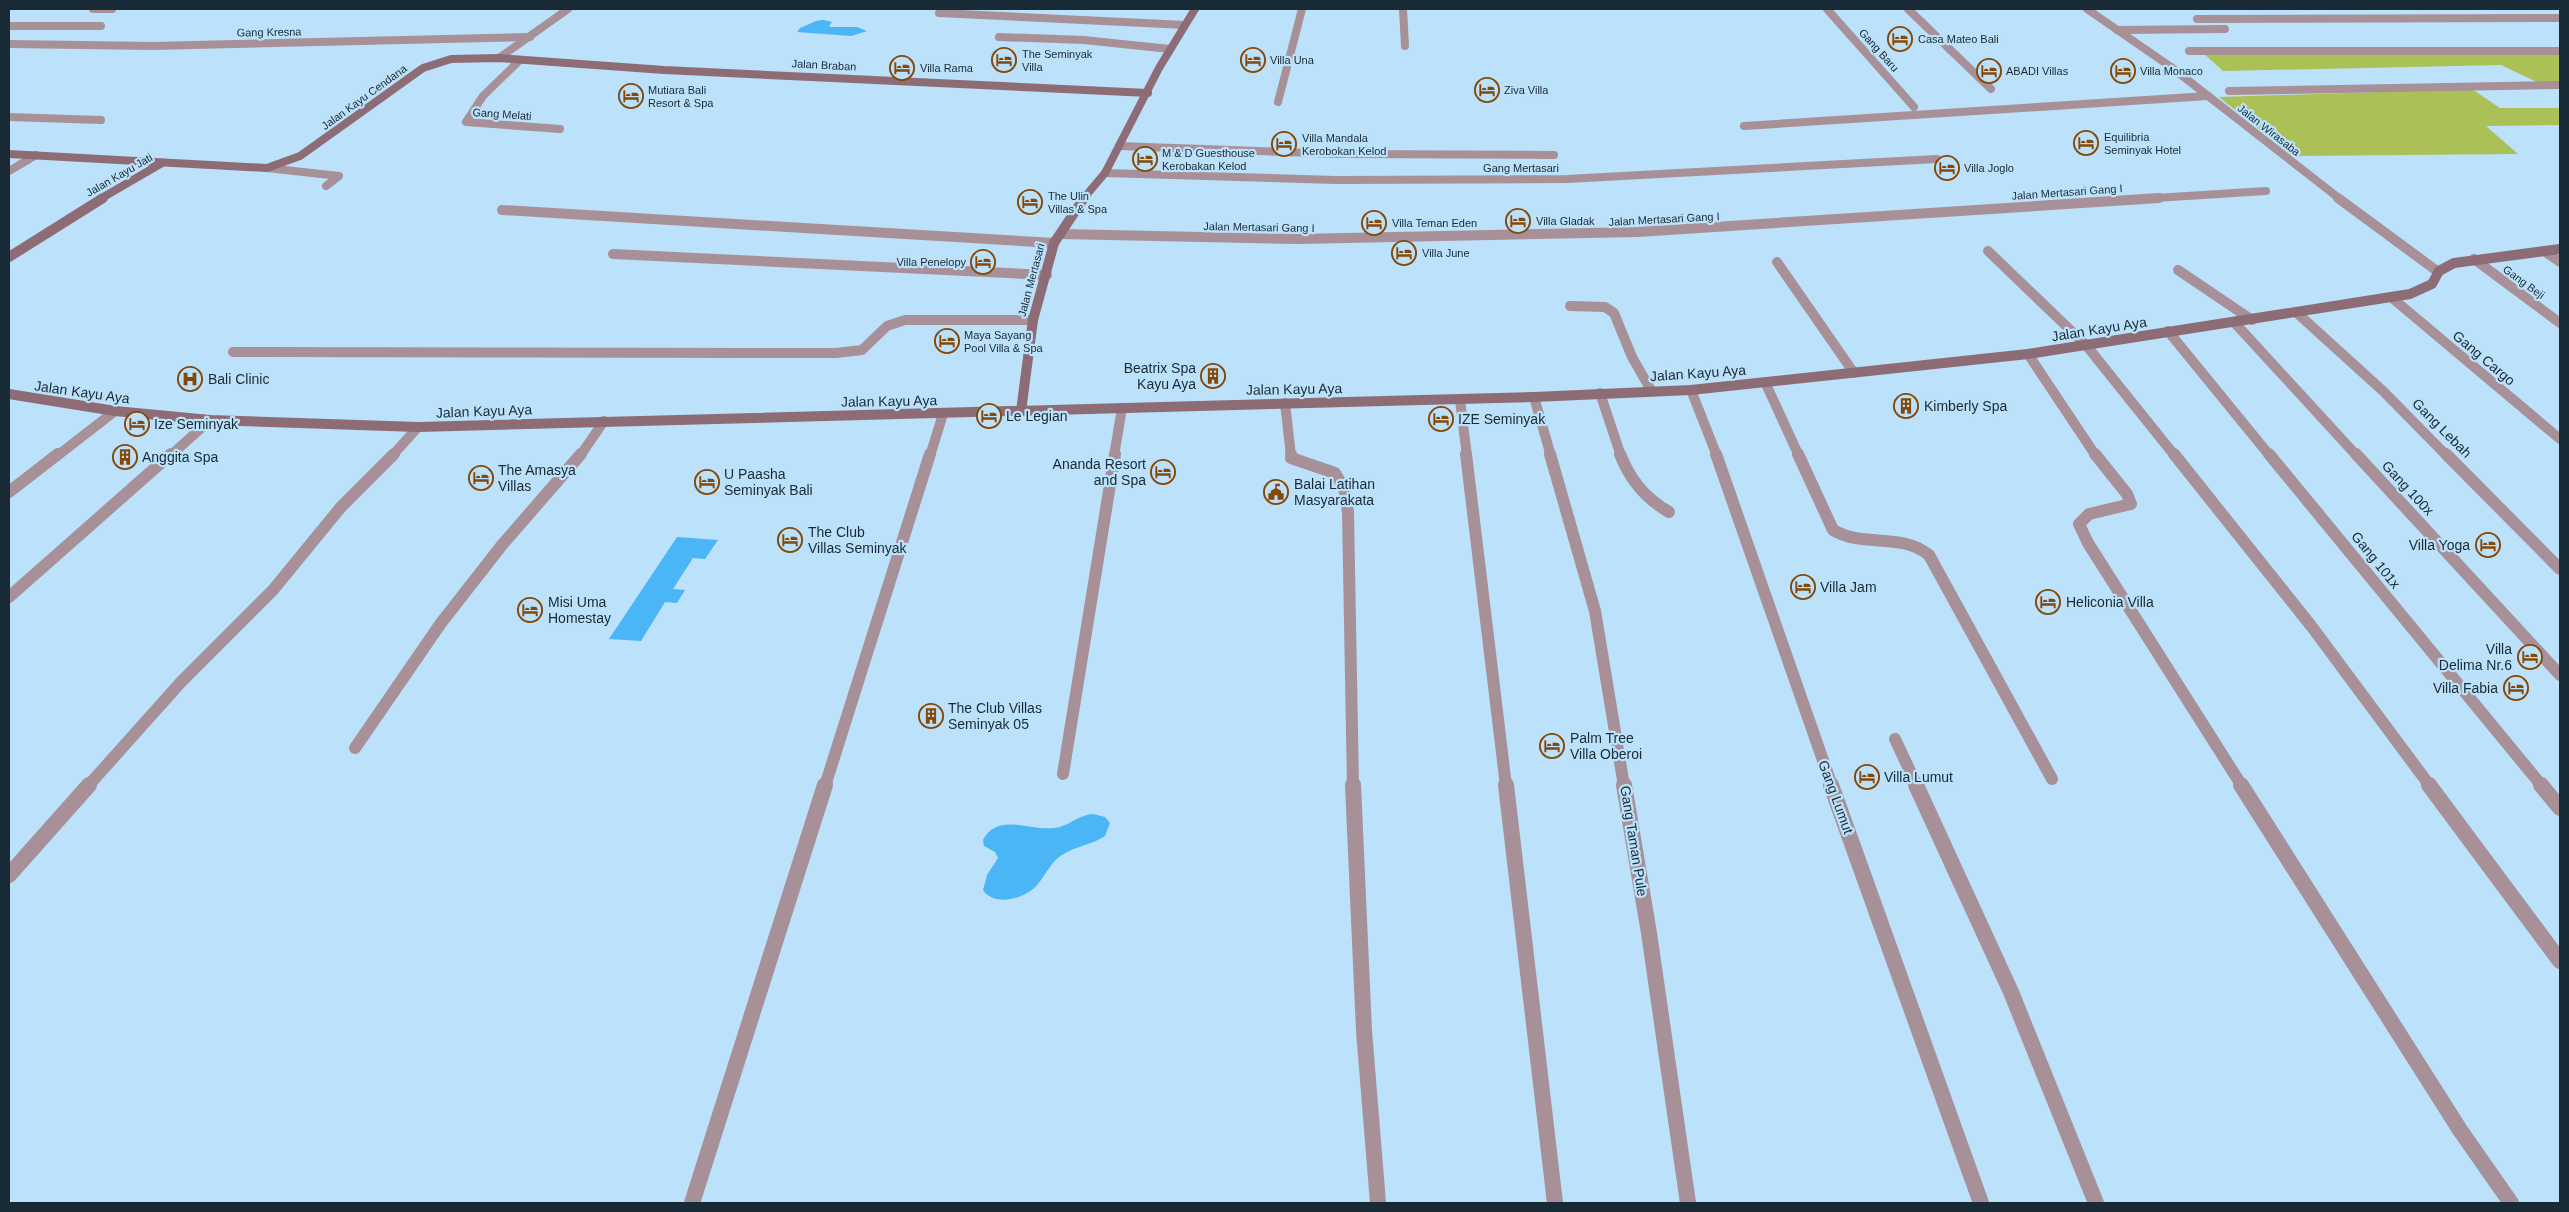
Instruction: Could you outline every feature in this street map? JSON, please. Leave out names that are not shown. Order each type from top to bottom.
[{"type":"street","points":[[93,10],[112,9]]},
{"type":"street","points":[[499,58],[568,9]]},
{"type":"street","name":"Jalan Mertasari","points":[[1021,411],[1033,320],[1047,275],[1054,242],[1090,189],[1105,173],[1170,49],[1195,9]]},
{"type":"street","points":[[1278,102],[1302,9]]},
{"type":"street","points":[[1403,9],[1405,46]]},
{"type":"street","name":"Gang Baru","points":[[1827,9],[1914,107]]},
{"type":"street","points":[[1908,9],[1991,89]]},
{"type":"street","name":"Jalan Wirasaba","points":[[2087,9],[2208,96],[2322,186],[2437,271]]},
{"type":"street","points":[[939,13],[1185,25]]},
{"type":"street","points":[[2197,19],[2560,18]]},
{"type":"street","points":[[9,26],[101,26]]},
{"type":"street","points":[[2117,30],[2225,29]]},
{"type":"street","name":"Gang Kresna","points":[[9,44],[153,46],[530,37]]},
{"type":"street","points":[[999,37],[1084,40],[1170,49]]},
{"type":"street","points":[[2189,51],[2560,51]]},
{"type":"street","name":"Jalan Braban","points":[[499,58],[654,70],[1148,93]]},
{"type":"street","name":"Jalan Kayu Cendana","points":[[162,163],[267,168],[300,156],[422,68],[451,59],[499,58]]},
{"type":"street","name":"Gang Melati","points":[[520,60],[494,83],[474,105],[466,122],[560,129]]},
{"type":"street","points":[[2229,91],[2560,85]]},
{"type":"street","points":[[1744,126],[2208,96]]},
{"type":"street","points":[[9,117],[101,120]]},
{"type":"street","points":[[1119,146],[1338,154],[1554,154]]},
{"type":"street","name":"Jalan Kayu Jati","points":[[9,154],[162,163]]},
{"type":"street","points":[[9,172],[36,156]]},
{"type":"street","name":"Gang Mertasari","points":[[1105,173],[1336,180],[1567,179],[1937,159]]},
{"type":"street","name":"Jalan Kayu Jati","points":[[9,257],[67,219],[162,163]]},
{"type":"street","points":[[267,168],[339,176],[326,186]]},
{"type":"street","name":"Jalan Mertasari Gang I","points":[[1061,234],[1298,239],[1638,232],[2266,191]]},
{"type":"street","points":[[502,210],[1054,242]]},
{"type":"street","name":"Jalan Kayu Aya","points":[[9,394],[115,411],[210,420],[418,426],[1460,400],[1651,390],[1691,390],[2028,354],[2168,331],[2297,313],[2410,294],[2432,284],[2437,271],[2447,265],[2474,259],[2560,249]]},
{"type":"street","points":[[2544,251],[2560,262]]},
{"type":"street","points":[[1988,252],[2086,345],[2312,627],[2560,961]]},
{"type":"street","points":[[613,254],[1047,275]]},
{"type":"street","name":"Gang Beji","points":[[2474,259],[2560,323]]},
{"type":"street","points":[[1776,262],[1854,373]]},
{"type":"street","points":[[2178,270],[2252,320]]},
{"type":"street","name":"Gang Cargo","points":[[2391,297],[2560,439]]},
{"type":"street","points":[[1570,306],[1605,307],[1614,313],[1632,357],[1651,390]]},
{"type":"street","name":"Gang Lebah","points":[[2297,313],[2383,391],[2560,569]]},
{"type":"street","points":[[233,352],[836,353],[862,350],[887,326],[905,320],[1033,320]]},
{"type":"street","name":"Gang 100x","points":[[2234,322],[2560,676]]},
{"type":"street","name":"Gang 101x","points":[[2168,331],[2560,808]]},
{"type":"street","points":[[2028,354],[2096,456],[2127,494],[2131,504],[2089,514],[2079,524],[2088,542],[2460,1130],[2511,1203]]},
{"type":"street","points":[[1764,382],[1833,530],[1848,538],[1903,541],[1919,545],[1928,555],[2052,779]]},
{"type":"street","name":"Gang Lumut","points":[[1691,390],[1724,474],[1815,740],[1982,1203]]},
{"type":"street","points":[[1600,393],[1628,472],[1640,490],[1655,506],[1669,512]]},
{"type":"street","name":"Gang Taman Pule","points":[[1534,397],[1596,611],[1649,934],[1688,1203]]},
{"type":"street","points":[[1460,400],[1555,1203]]},
{"type":"street","points":[[1285,403],[1290,458],[1335,473],[1344,488],[1348,512],[1359,933],[1369,1123],[1378,1203]]},
{"type":"street","points":[[1063,774],[1122,408]]},
{"type":"street","points":[[9,492],[115,411]]},
{"type":"street","points":[[692,1203],[943,414]]},
{"type":"street","points":[[9,597],[210,420]]},
{"type":"street","points":[[355,748],[441,623],[502,545],[585,450],[604,421]]},
{"type":"street","points":[[9,875],[181,682],[273,590],[341,507],[406,442],[418,426]]},
{"type":"street","points":[[1895,739],[2011,992],[2096,1203]]},
{"type":"green space","points":[[2560,50],[2560,86],[2545,86],[2501,65],[2223,71],[2201,51]]},
{"type":"green space","points":[[2472,89],[2500,108],[2560,108],[2560,125],[2486,126],[2518,154],[2292,156],[2219,97]]},
{"type":"water","points":[[824,20],[832,22],[829,26],[831,27],[857,27],[867,31],[851,36],[797,32],[800,28]]},
{"type":"water","points":[[677,537],[718,540],[705,559],[693,558],[673,589],[685,590],[677,603],[665,602],[641,641],[609,639]]},
{"type":"water","points":[[1093,814],[1105,817],[1110,823],[1105,836],[1062,855],[1033,889],[1019,897],[1003,900],[995,899],[983,890],[987,875],[998,858],[995,852],[984,846],[983,840],[989,832],[1005,825],[1054,828]]},
{"type":"place","name":"Casa Mateo Bali","points":[[1900,39]]},
{"type":"place","name":"The Seminyak Villa","points":[[1004,60]]},
{"type":"place","name":"Villa Una","points":[[1253,60]]},
{"type":"place","name":"Villa Rama","points":[[902,68]]},
{"type":"place","name":"ABADI Villas","points":[[1989,71]]},
{"type":"place","name":"Villa Monaco","points":[[2123,71]]},
{"type":"place","name":"Ziva Villa","points":[[1487,90]]},
{"type":"place","name":"Mutiara Bali Resort & Spa","points":[[631,96]]},
{"type":"place","name":"Equilibria Seminyak Hotel","points":[[2086,143]]},
{"type":"place","name":"Villa Mandala Kerobokan Kelod","points":[[1284,144]]},
{"type":"place","name":"M & D Guesthouse Kerobakan Kelod","points":[[1145,159]]},
{"type":"place","name":"Villa Joglo","points":[[1947,168]]},
{"type":"place","name":"The Ulin Villas & Spa","points":[[1030,202]]},
{"type":"place","name":"Villa Gladak","points":[[1518,221]]},
{"type":"place","name":"Villa Teman Eden","points":[[1374,223]]},
{"type":"place","name":"Villa June","points":[[1404,253]]},
{"type":"place","name":"Villa Penelopy","points":[[983,262]]},
{"type":"place","name":"Maya Sayang Pool Villa & Spa","points":[[947,341]]},
{"type":"place","name":"Beatrix Spa Kayu Aya","points":[[1213,376]]},
{"type":"place","name":"Bali Clinic","points":[[190,379]]},
{"type":"place","name":"Kimberly Spa","points":[[1906,406]]},
{"type":"place","name":"Le Legian","points":[[989,416]]},
{"type":"place","name":"IZE Seminyak","points":[[1441,419]]},
{"type":"place","name":"Ize Seminyak","points":[[137,424]]},
{"type":"place","name":"Anggita Spa","points":[[125,457]]},
{"type":"place","name":"Ananda Resort and Spa","points":[[1163,472]]},
{"type":"place","name":"The Amasya Villas","points":[[481,478]]},
{"type":"place","name":"U Paasha Seminyak Bali","points":[[707,482]]},
{"type":"place","name":"Balai Latihan Masyarakata","points":[[1276,492]]},
{"type":"place","name":"The Club Villas Seminyak","points":[[790,540]]},
{"type":"place","name":"Villa Yoga","points":[[2488,545]]},
{"type":"place","name":"Villa Jam","points":[[1803,587]]},
{"type":"place","name":"Heliconia Villa","points":[[2048,602]]},
{"type":"place","name":"Misi Uma Homestay","points":[[530,610]]},
{"type":"place","name":"Villa Delima Nr.6","points":[[2530,657]]},
{"type":"place","name":"Villa Fabia","points":[[2516,688]]},
{"type":"place","name":"The Club Villas Seminyak 05","points":[[931,716]]},
{"type":"place","name":"Palm Tree Villa Oberoi","points":[[1552,746]]},
{"type":"place","name":"Villa Lumut","points":[[1867,777]]}]
